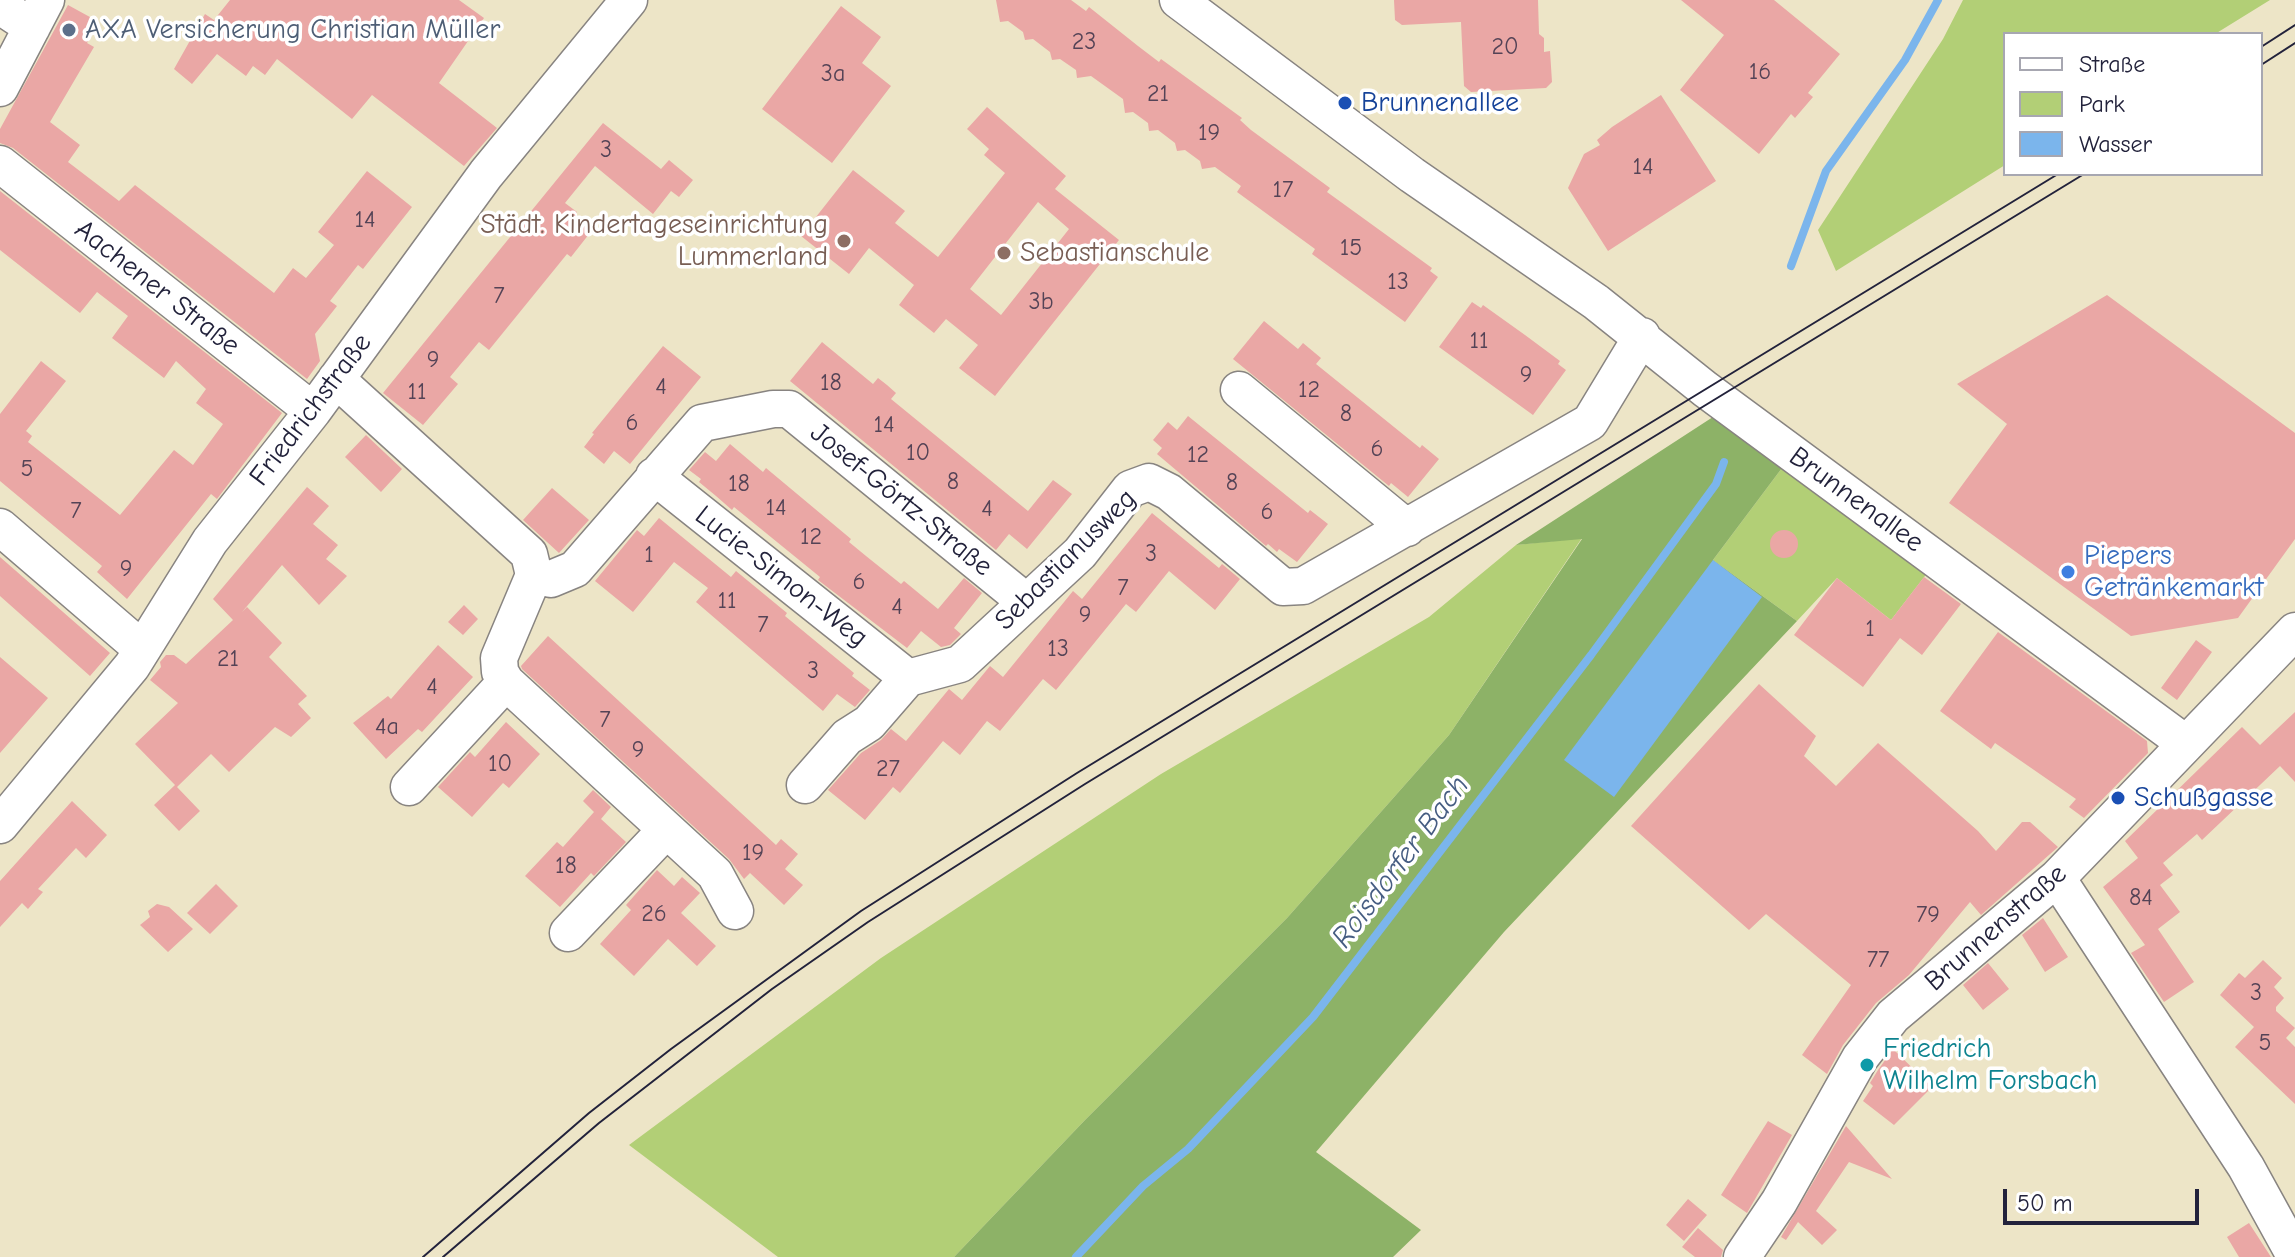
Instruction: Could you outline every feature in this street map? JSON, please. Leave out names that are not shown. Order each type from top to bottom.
[{"type":"street","name":"Friedrichstraße","points":[[0,825],[132,666],[210,541],[313,411],[486,174],[629,0]]},
{"type":"street","name":"Brunnenallee","points":[[1178,0],[1412,175],[1642,336],[1705,389],[2185,743]]},
{"type":"street","points":[[0,6],[39,14],[0,88]]},
{"type":"street","name":"Aachener Straße","points":[[0,164],[313,411]]},
{"type":"street","name":"Sebastianusweg","points":[[908,678],[960,664],[1080,553],[1130,489],[1149,482],[1169,492],[1283,587],[1303,586],[1590,422],[1642,336]]},
{"type":"street","points":[[336,379],[529,554],[534,575],[499,658],[500,672],[506,682],[715,874],[735,911]]},
{"type":"street","points":[[1239,390],[1407,528]]},
{"type":"street","name":"Josef-Görtz-Straße","points":[[654,476],[702,423],[773,409],[789,409],[1025,601]]},
{"type":"street","points":[[534,575],[551,579],[575,569],[654,476]]},
{"type":"street","name":"Lucie-Simon-Weg","points":[[654,476],[908,678]]},
{"type":"street","points":[[0,527],[142,649]]},
{"type":"street","name":"Brunnenstraße","points":[[1742,1257],[1779,1202],[1860,1058],[1893,1016],[2057,878],[2295,631]]},
{"type":"street","points":[[805,785],[847,737],[869,723],[908,678]]},
{"type":"street","points":[[409,787],[506,682]]},
{"type":"street","points":[[568,933],[666,830]]},
{"type":"street","points":[[2057,878],[2246,1167],[2295,1256]]},
{"type":"green space","points":[[1963,0],[2270,0],[2218,32],[2003,32],[2003,166],[1836,271],[1818,230],[1943,39]]},
{"type":"green space","points":[[1716,415],[1785,464],[1713,560],[1797,621],[1504,932],[1316,1152],[1421,1230],[1393,1257],[954,1257],[1085,1120],[1287,918],[1449,735],[1582,539],[1516,545]]},
{"type":"green space","points":[[1785,464],[1928,572],[1891,620],[1837,578],[1797,621],[1713,560]]},
{"type":"green space","points":[[1582,538],[1449,735],[1287,918],[1085,1120],[954,1257],[778,1257],[629,1145],[881,958],[1161,774],[1429,617],[1516,545]]},
{"type":"water","points":[[1713,560],[1762,597],[1614,797],[1564,760]]},
{"type":"building","points":[[230,0],[459,0],[484,18],[439,83],[497,128],[464,166],[372,95],[352,119],[277,59],[265,75],[253,66],[246,76],[217,54],[192,84],[174,69],[205,14],[214,20]]},
{"type":"building","points":[[996,0],[1071,0],[1086,11],[1089,7],[1159,62],[1161,59],[1242,118],[1240,120],[1251,130],[1330,188],[1327,192],[1432,268],[1430,271],[1438,277],[1405,322],[1312,254],[1315,249],[1237,192],[1241,186],[1215,167],[1202,169],[1200,161],[1185,150],[1177,151],[1175,143],[1158,130],[1149,131],[1148,123],[1133,112],[1125,113],[1123,99],[1091,76],[1077,78],[1076,70],[1060,59],[1052,60],[1050,52],[1033,39],[1025,40],[1023,32],[1008,21],[1000,22]]},
{"type":"building","points":[[1394,0],[1538,0],[1539,34],[1544,38],[1544,52],[1550,51],[1552,82],[1546,88],[1471,92],[1464,86],[1461,22],[1402,25],[1395,20]]},
{"type":"building","points":[[1681,0],[1774,0],[1840,54],[1808,93],[1813,97],[1795,118],[1791,114],[1759,154],[1680,90],[1724,35]]},
{"type":"building","points":[[68,5],[99,22],[87,43],[94,47],[50,122],[80,145],[68,162],[119,201],[135,185],[274,293],[293,268],[306,278],[334,245],[318,232],[367,171],[412,207],[363,269],[358,265],[330,301],[337,306],[315,334],[320,361],[307,379],[13,148],[0,143],[0,129]]},
{"type":"building","points":[[841,6],[881,37],[862,63],[891,86],[832,163],[762,109]]},
{"type":"building","points":[[1661,95],[1716,181],[1608,251],[1568,188],[1584,154],[1600,145],[1597,140]]},
{"type":"building","points":[[987,107],[1066,176],[1055,189],[1119,240],[995,396],[959,368],[978,345],[946,319],[934,333],[899,305],[914,285],[869,248],[849,274],[801,236],[853,170],[905,211],[895,223],[938,257],[1005,173],[984,155],[989,149],[967,129]],"holes":[[[1038,202],[1069,229],[1001,315],[970,289]]]},
{"type":"building","points":[[603,123],[661,169],[669,160],[693,180],[679,197],[671,191],[653,214],[595,166],[565,203],[593,229],[571,257],[567,254],[489,350],[479,342],[450,377],[458,384],[423,425],[383,393]]},
{"type":"building","points":[[0,191],[282,413],[217,499],[211,494],[127,599],[97,572],[102,566],[0,481],[0,414],[41,361],[66,381],[26,431],[32,436],[28,442],[120,515],[174,450],[193,465],[223,424],[196,403],[206,389],[176,361],[164,378],[112,338],[128,316],[97,292],[80,313],[0,250]]},
{"type":"building","points":[[2107,295],[2295,433],[2295,539],[2238,618],[2131,636],[1949,503],[2007,424],[1957,384]]},
{"type":"building","points":[[1472,302],[1481,308],[1483,305],[1525,335],[1560,361],[1558,364],[1566,370],[1533,415],[1439,347]]},
{"type":"building","points":[[1264,321],[1298,349],[1303,343],[1321,358],[1316,364],[1420,448],[1422,445],[1439,459],[1408,497],[1391,483],[1389,486],[1233,359]]},
{"type":"building","points":[[822,342],[873,384],[878,378],[887,385],[896,393],[891,399],[1028,511],[1053,480],[1072,494],[1027,549],[1009,534],[996,550],[790,381]]},
{"type":"building","points":[[663,346],[701,377],[630,464],[614,451],[604,464],[584,447]]},
{"type":"building","points":[[1188,416],[1308,513],[1310,510],[1328,524],[1297,562],[1279,549],[1277,552],[1268,544],[1266,546],[1157,454],[1162,448],[1153,440],[1168,422],[1177,430]]},
{"type":"building","points":[[366,435],[402,469],[381,492],[345,457]]},
{"type":"building","points":[[730,444],[763,472],[766,468],[851,539],[849,542],[866,556],[938,609],[964,578],[982,593],[954,628],[961,634],[950,645],[941,647],[921,631],[907,648],[818,580],[820,577],[734,507],[732,510],[689,470],[705,452],[716,461]]},
{"type":"building","points":[[307,487],[329,506],[313,524],[338,545],[326,559],[347,576],[319,605],[282,565],[242,612],[247,607],[282,643],[269,657],[307,696],[298,704],[311,718],[291,737],[275,727],[229,772],[211,754],[177,787],[200,811],[179,831],[154,805],[175,785],[135,744],[178,703],[150,680],[166,655],[174,655],[186,664],[233,620],[213,599]]},
{"type":"building","points":[[552,488],[589,520],[559,553],[523,520]]},
{"type":"building","points":[[1152,513],[1219,568],[1222,564],[1240,579],[1215,610],[1169,571],[1136,612],[1126,604],[1056,690],[1043,679],[1000,731],[987,721],[960,755],[943,741],[900,793],[893,787],[865,820],[828,790],[861,753],[891,729],[906,741],[949,689],[962,700],[990,666],[1003,677],[1073,591],[1082,599]]},
{"type":"building","points":[[659,518],[731,577],[736,571],[854,673],[852,676],[870,690],[855,707],[837,694],[823,711],[696,602],[708,588],[674,562],[633,612],[595,581],[637,530],[644,536]]},
{"type":"building","points":[[1784,530],[1794,534],[1798,544],[1794,554],[1784,558],[1774,554],[1770,544],[1774,534]]},
{"type":"building","points":[[0,557],[110,653],[90,676],[0,596]]},
{"type":"building","points":[[1924,577],[1961,604],[1922,655],[1900,638],[1863,687],[1794,635],[1837,578],[1891,620]]},
{"type":"building","points":[[464,605],[478,619],[463,635],[448,622]]},
{"type":"building","points":[[1998,632],[2147,741],[2148,753],[2084,818],[2069,807],[2076,799],[1995,743],[1991,749],[1940,711]]},
{"type":"building","points":[[548,636],[776,845],[781,839],[798,854],[785,869],[803,885],[784,905],[750,873],[744,879],[729,859],[522,669],[521,666]]},
{"type":"building","points":[[2196,640],[2212,652],[2177,700],[2161,688]]},
{"type":"building","points":[[438,645],[473,677],[422,732],[418,729],[386,759],[353,723],[388,696],[391,699]]},
{"type":"building","points":[[0,657],[48,698],[0,753]]},
{"type":"building","points":[[1759,684],[1816,736],[1804,756],[1836,786],[1878,743],[1978,831],[1996,851],[2022,822],[2030,822],[2058,847],[1981,915],[1970,902],[1909,975],[1876,1003],[1843,1045],[1827,1074],[1802,1055],[1851,985],[1766,914],[1749,930],[1631,826]]},
{"type":"building","points":[[2295,712],[2295,782],[2280,766],[2202,840],[2197,834],[2163,863],[2173,875],[2160,885],[2180,912],[2158,929],[2194,982],[2164,1002],[2131,953],[2145,945],[2103,887],[2138,858],[2125,841],[2242,727],[2260,745]]},
{"type":"building","points":[[506,722],[540,754],[509,788],[503,783],[472,817],[438,787],[470,752],[475,757]]},
{"type":"building","points":[[593,790],[611,807],[601,819],[626,842],[594,876],[591,873],[560,907],[525,876],[557,842],[563,847],[594,812],[583,801]]},
{"type":"building","points":[[72,801],[107,835],[86,858],[76,848],[38,889],[43,892],[28,909],[22,903],[0,927],[0,881]]},
{"type":"building","points":[[657,870],[674,886],[682,877],[700,893],[681,913],[716,946],[697,966],[668,939],[634,976],[600,944],[631,910],[626,905]]},
{"type":"building","points":[[216,884],[238,906],[210,934],[187,913]]},
{"type":"building","points":[[157,904],[169,907],[193,929],[168,952],[140,925],[150,917],[148,911]]},
{"type":"building","points":[[2043,918],[2068,957],[2045,972],[2022,935]]},
{"type":"building","points":[[2263,960],[2282,978],[2274,987],[2284,998],[2276,1011],[2295,1028],[2286,1038],[2295,1047],[2295,1104],[2235,1047],[2254,1027],[2220,995],[2239,973],[2245,978]]},
{"type":"building","points":[[1988,963],[2009,989],[1983,1010],[1963,985]]},
{"type":"building","points":[[1893,1049],[1932,1087],[1894,1125],[1863,1101],[1873,1086],[1870,1083]]},
{"type":"building","points":[[1768,1121],[1792,1135],[1747,1213],[1721,1195]]},
{"type":"building","points":[[1846,1126],[1892,1179],[1849,1162],[1816,1211],[1837,1230],[1822,1245],[1798,1222],[1786,1240],[1781,1237]]},
{"type":"building","points":[[1688,1199],[1707,1215],[1684,1241],[1666,1225]]},
{"type":"building","points":[[2249,1223],[2271,1257],[2239,1257],[2227,1237]]},
{"type":"building","points":[[1698,1228],[1723,1250],[1721,1257],[1695,1257],[1682,1247]]},
{"type":"waterway","name":"Roisdorfer Bach","points":[[1791,266],[1826,171],[1905,60],[1938,0]]},
{"type":"waterway","name":"Roisdorfer Bach","points":[[1076,1257],[1143,1186],[1188,1149],[1313,1017],[1591,655],[1716,484],[1724,462]]},
{"type":"tram line","points":[[2263,46],[2295,25]]},
{"type":"tram line","points":[[2263,64],[2295,43]]},
{"type":"tram line","points":[[423,1257],[589,1113],[671,1049],[861,911],[1077,773],[2055,176]]},
{"type":"tram line","points":[[443,1257],[599,1123],[772,989],[868,922],[1085,784],[2081,176]]},
{"type":"place","name":"AXA Versicherung Christian Müller","points":[[69,30]]},
{"type":"place","name":"Brunnenallee","points":[[1345,103]]},
{"type":"place","name":"Städt. Kindertageseinrichtung Lummerland","points":[[844,241]]},
{"type":"place","name":"Sebastianschule","points":[[1004,253]]},
{"type":"place","name":"Piepers Getränkemarkt","points":[[2068,572]]},
{"type":"place","name":"Schußgasse","points":[[2118,798]]},
{"type":"place","name":"Friedrich Wilhelm Forsbach","points":[[1867,1065]]}]
